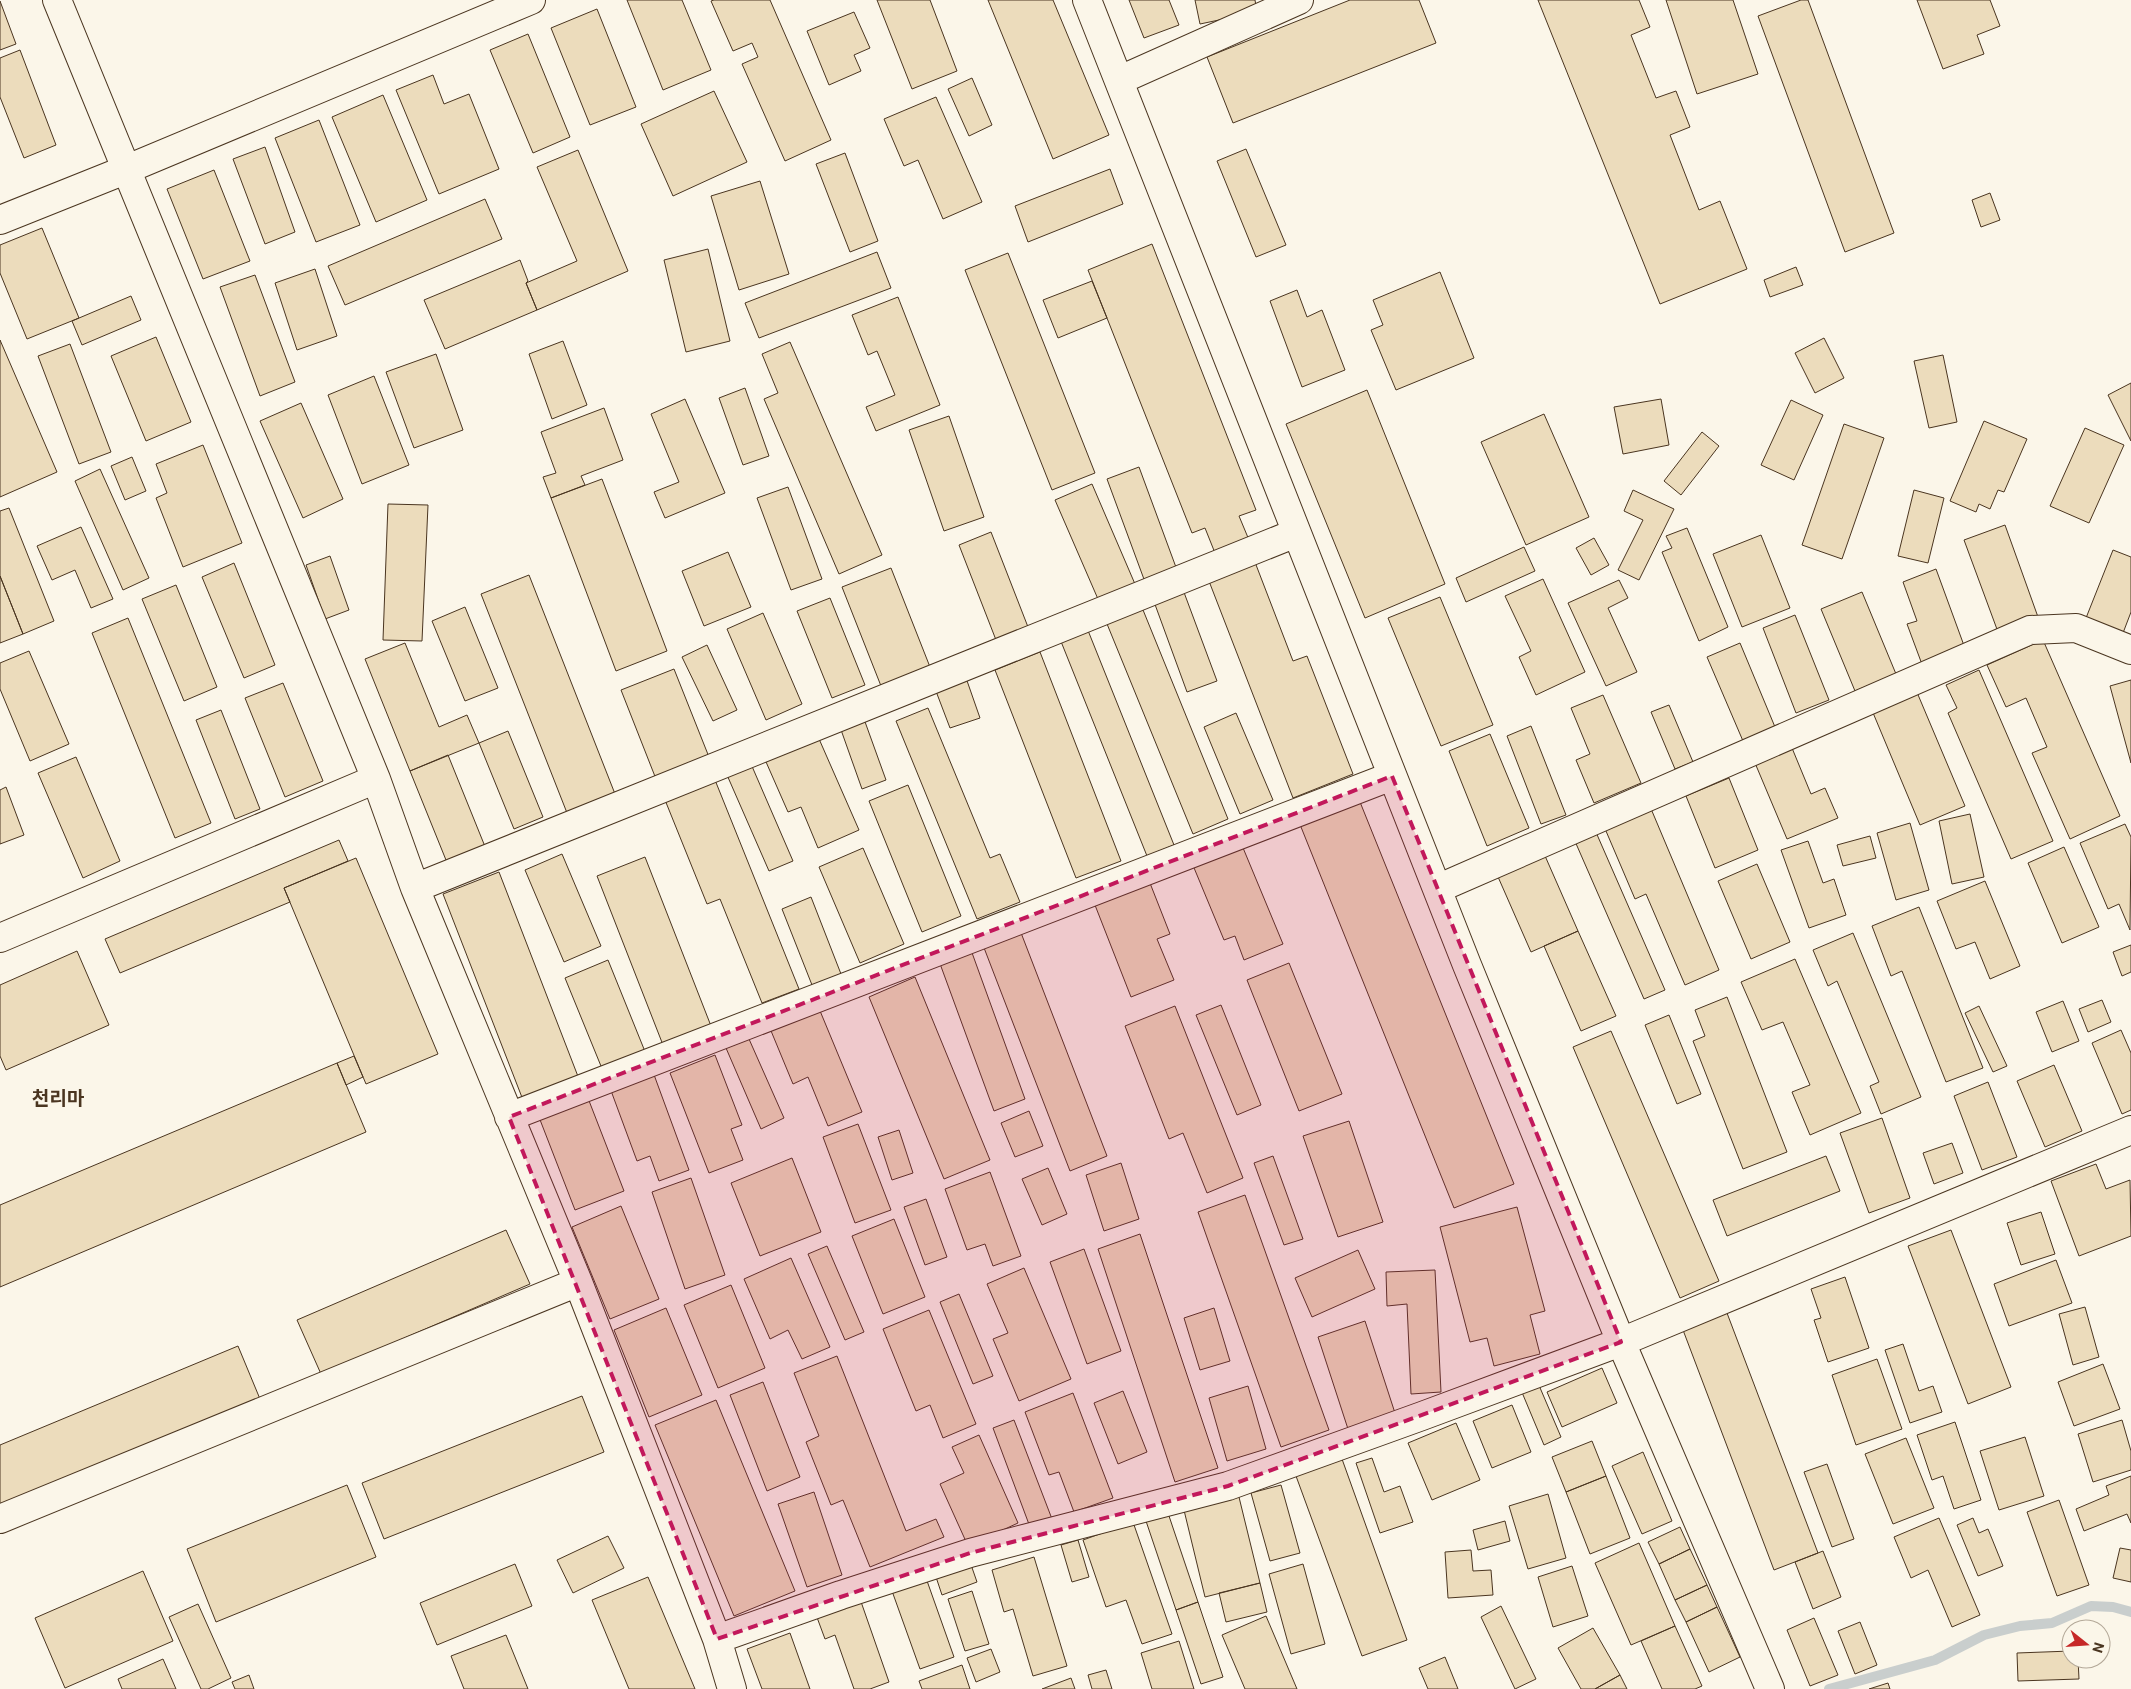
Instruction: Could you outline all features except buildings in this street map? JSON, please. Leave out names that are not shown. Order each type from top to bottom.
[{"type":"street","points":[[58,0],[125,170],[376,778],[415,888],[578,1282],[717,1639],[732,1689]]},
{"type":"street","points":[[0,220],[125,170],[531,0]]},
{"type":"street","points":[[1087,0],[1437,889],[1621,1342],[1770,1689]]},
{"type":"street","points":[[1120,80],[1299,0]]},
{"type":"street","points":[[415,888],[1296,533]]},
{"type":"street","points":[[1437,889],[2030,630],[2076,628],[2131,650]]},
{"type":"street","points":[[509,1117],[1392,776]]},
{"type":"street","points":[[0,938],[376,778]]},
{"type":"street","points":[[717,1639],[970,1552],[1228,1486],[1621,1342],[2131,1130]]},
{"type":"street","points":[[0,1519],[578,1282]]},
{"type":"highlighted area","points":[[1392,776],[1621,1342],[1228,1486],[970,1553],[717,1639],[509,1117]]},
{"type":"waterway","points":[[1829,1689],[1935,1660],[1984,1635],[2020,1626],[2052,1623],[2091,1606],[2113,1607],[2131,1612]]},
{"type":"district","name":"천리마","points":[[58,1098]]}]
